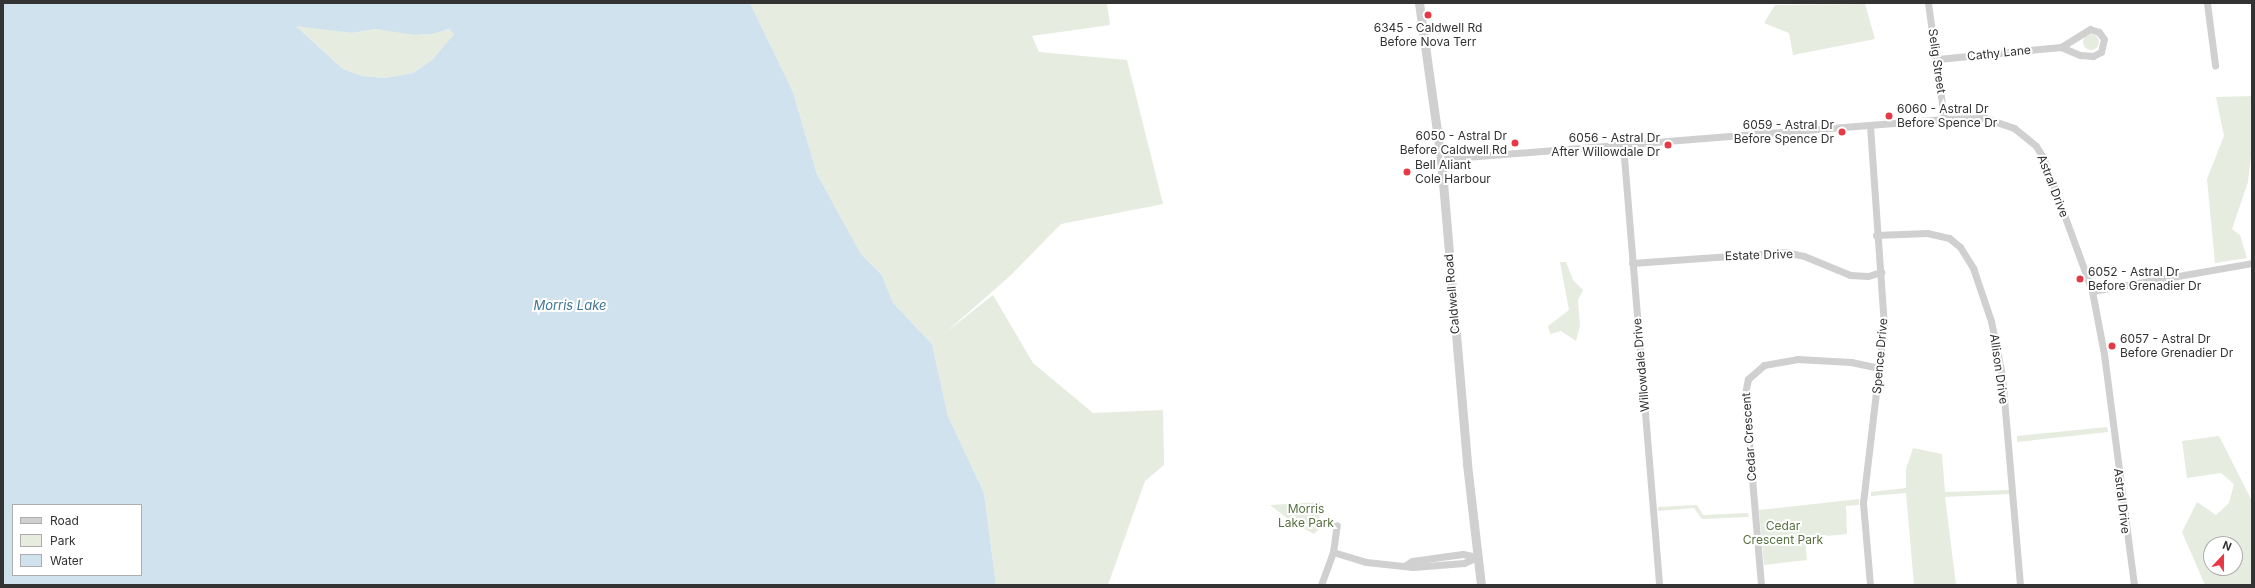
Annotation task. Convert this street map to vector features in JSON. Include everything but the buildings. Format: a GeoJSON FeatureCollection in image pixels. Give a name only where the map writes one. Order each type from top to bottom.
{"type":"FeatureCollection","features":[{"type":"Feature","properties":{"kind":"street","name":"Caldwell Road"},"geometry":{"type":"LineString","coordinates":[[1419,3],[1441,159],[1477,558],[1481,585]]}},
{"type":"Feature","properties":{"kind":"street","name":"Selig Street"},"geometry":{"type":"LineString","coordinates":[[1928,3],[1938,59],[1944,119]]}},
{"type":"Feature","properties":{"kind":"street"},"geometry":{"type":"LineString","coordinates":[[2207,3],[2215,65]]}},
{"type":"Feature","properties":{"kind":"street","name":"Cathy Lane"},"geometry":{"type":"LineString","coordinates":[[1938,59],[2061,47],[2090,29],[2099,32],[2104,39],[2101,52],[2093,56],[2080,55],[2061,47]]}},
{"type":"Feature","properties":{"kind":"street","name":"Astral Drive"},"geometry":{"type":"LineString","coordinates":[[1441,159],[1944,119],[1985,118],[2014,128],[2036,146],[2043,156],[2092,291],[2104,354],[2134,585]]}},
{"type":"Feature","properties":{"kind":"street","name":"Spence Drive"},"geometry":{"type":"LineString","coordinates":[[1870,126],[1876,235],[1881,272],[1884,324],[1864,503],[1870,585]]}},
{"type":"Feature","properties":{"kind":"street","name":"Willowdale Drive"},"geometry":{"type":"LineString","coordinates":[[1622,145],[1659,585]]}},
{"type":"Feature","properties":{"kind":"street","name":"Allison Drive"},"geometry":{"type":"LineString","coordinates":[[1876,235],[1927,233],[1949,238],[1960,247],[1973,268],[1991,321],[2002,375],[2020,585]]}},
{"type":"Feature","properties":{"kind":"street","name":"Estate Drive"},"geometry":{"type":"LineString","coordinates":[[1632,263],[1785,252],[1804,256],[1850,275],[1868,276],[1881,272]]}},
{"type":"Feature","properties":{"kind":"street"},"geometry":{"type":"LineString","coordinates":[[2092,291],[2252,263]]}},
{"type":"Feature","properties":{"kind":"street","name":"Cedar Crescent"},"geometry":{"type":"LineString","coordinates":[[1761,585],[1744,394],[1748,378],[1764,365],[1797,359],[1851,362],[1880,368]]}},
{"type":"Feature","properties":{"kind":"street"},"geometry":{"type":"LineString","coordinates":[[1321,585],[1332,552],[1337,525]]}},
{"type":"Feature","properties":{"kind":"street"},"geometry":{"type":"LineString","coordinates":[[1332,552],[1366,562],[1406,565],[1412,561],[1463,554],[1477,558]]}},
{"type":"Feature","properties":{"kind":"green space"},"geometry":{"type":"Polygon","coordinates":[[[750,3],[1107,3],[1110,25],[1032,36],[1039,52],[1127,60],[1163,204],[1061,224],[1010,276],[945,333],[993,295],[1033,363],[1093,413],[1163,410],[1164,465],[1145,481],[1108,585],[996,585],[984,493],[948,416],[932,344],[893,303],[882,275],[861,254],[817,174],[793,92],[750,3]]]}},
{"type":"Feature","properties":{"kind":"green space"},"geometry":{"type":"Polygon","coordinates":[[[1865,4],[1875,39],[1793,55],[1789,33],[1764,23],[1775,5],[1865,4]]]}},
{"type":"Feature","properties":{"kind":"green space"},"geometry":{"type":"Polygon","coordinates":[[[295,25],[352,33],[376,29],[397,31],[415,35],[433,34],[449,29],[454,34],[432,60],[413,73],[385,78],[362,76],[343,69],[295,25]]]}},
{"type":"Feature","properties":{"kind":"green space"},"geometry":{"type":"Polygon","coordinates":[[[2091,34],[2098,39],[2099,42],[2094,49],[2091,50],[2084,45],[2083,42],[2088,35],[2091,34]]]}},
{"type":"Feature","properties":{"kind":"green space"},"geometry":{"type":"Polygon","coordinates":[[[2252,96],[2252,147],[2248,182],[2232,229],[2240,235],[2247,258],[2215,263],[2207,179],[2224,136],[2216,97],[2252,96]]]}},
{"type":"Feature","properties":{"kind":"green space"},"geometry":{"type":"Polygon","coordinates":[[[1560,262],[1566,262],[1573,280],[1583,290],[1578,300],[1580,326],[1576,341],[1561,331],[1550,334],[1548,326],[1569,310],[1560,262]]]}},
{"type":"Feature","properties":{"kind":"green space"},"geometry":{"type":"Polygon","coordinates":[[[2107,427],[2108,432],[2017,442],[2017,436],[2107,427]]]}},
{"type":"Feature","properties":{"kind":"green space"},"geometry":{"type":"Polygon","coordinates":[[[2219,436],[2252,501],[2252,585],[2205,585],[2182,532],[2197,502],[2216,515],[2229,503],[2234,484],[2221,473],[2187,478],[2182,441],[2219,436]]]}},
{"type":"Feature","properties":{"kind":"green space"},"geometry":{"type":"Polygon","coordinates":[[[1913,448],[1942,454],[1945,492],[2009,490],[2009,494],[1945,497],[1956,585],[1914,585],[1906,493],[1871,496],[1871,492],[1906,488],[1906,469],[1913,448]]]}},
{"type":"Feature","properties":{"kind":"green space","name":"Cedar Crescent Park"},"geometry":{"type":"Polygon","coordinates":[[[1859,499],[1859,505],[1846,506],[1847,534],[1805,538],[1807,560],[1764,565],[1759,510],[1859,499]]]}},
{"type":"Feature","properties":{"kind":"green space","name":"Morris Lake Park"},"geometry":{"type":"Polygon","coordinates":[[[1320,502],[1319,529],[1314,534],[1292,522],[1270,505],[1320,502]]]}},
{"type":"Feature","properties":{"kind":"green space"},"geometry":{"type":"Polygon","coordinates":[[[1697,505],[1703,515],[1748,513],[1749,517],[1702,519],[1694,508],[1658,511],[1658,507],[1697,505]]]}},
{"type":"Feature","properties":{"kind":"water","name":"Morris Lake"},"geometry":{"type":"Polygon","coordinates":[[[3,3],[750,3],[793,92],[817,174],[861,254],[882,275],[893,303],[932,344],[948,416],[984,493],[996,585],[3,585],[3,3]],[[296,26],[343,69],[362,76],[385,78],[413,73],[432,60],[454,34],[449,29],[433,34],[415,35],[376,29],[352,33],[296,26]]]}},
{"type":"Feature","properties":{"kind":"place","name":"6345 - Caldwell Rd Before Nova Terr"},"geometry":{"type":"Point","coordinates":[1428,15]}},
{"type":"Feature","properties":{"kind":"place","name":"6060 - Astral Dr Before Spence Dr"},"geometry":{"type":"Point","coordinates":[1889,116]}},
{"type":"Feature","properties":{"kind":"place","name":"6059 - Astral Dr Before Spence Dr"},"geometry":{"type":"Point","coordinates":[1842,132]}},
{"type":"Feature","properties":{"kind":"place","name":"6050 - Astral Dr Before Caldwell Rd"},"geometry":{"type":"Point","coordinates":[1515,143]}},
{"type":"Feature","properties":{"kind":"place","name":"6056 - Astral Dr After Willowdale Dr"},"geometry":{"type":"Point","coordinates":[1668,145]}},
{"type":"Feature","properties":{"kind":"place","name":"Bell Aliant Cole Harbour"},"geometry":{"type":"Point","coordinates":[1407,172]}},
{"type":"Feature","properties":{"kind":"place","name":"6052 - Astral Dr Before Grenadier Dr"},"geometry":{"type":"Point","coordinates":[2080,279]}},
{"type":"Feature","properties":{"kind":"place","name":"6057 - Astral Dr Before Grenadier Dr"},"geometry":{"type":"Point","coordinates":[2112,346]}}]}
